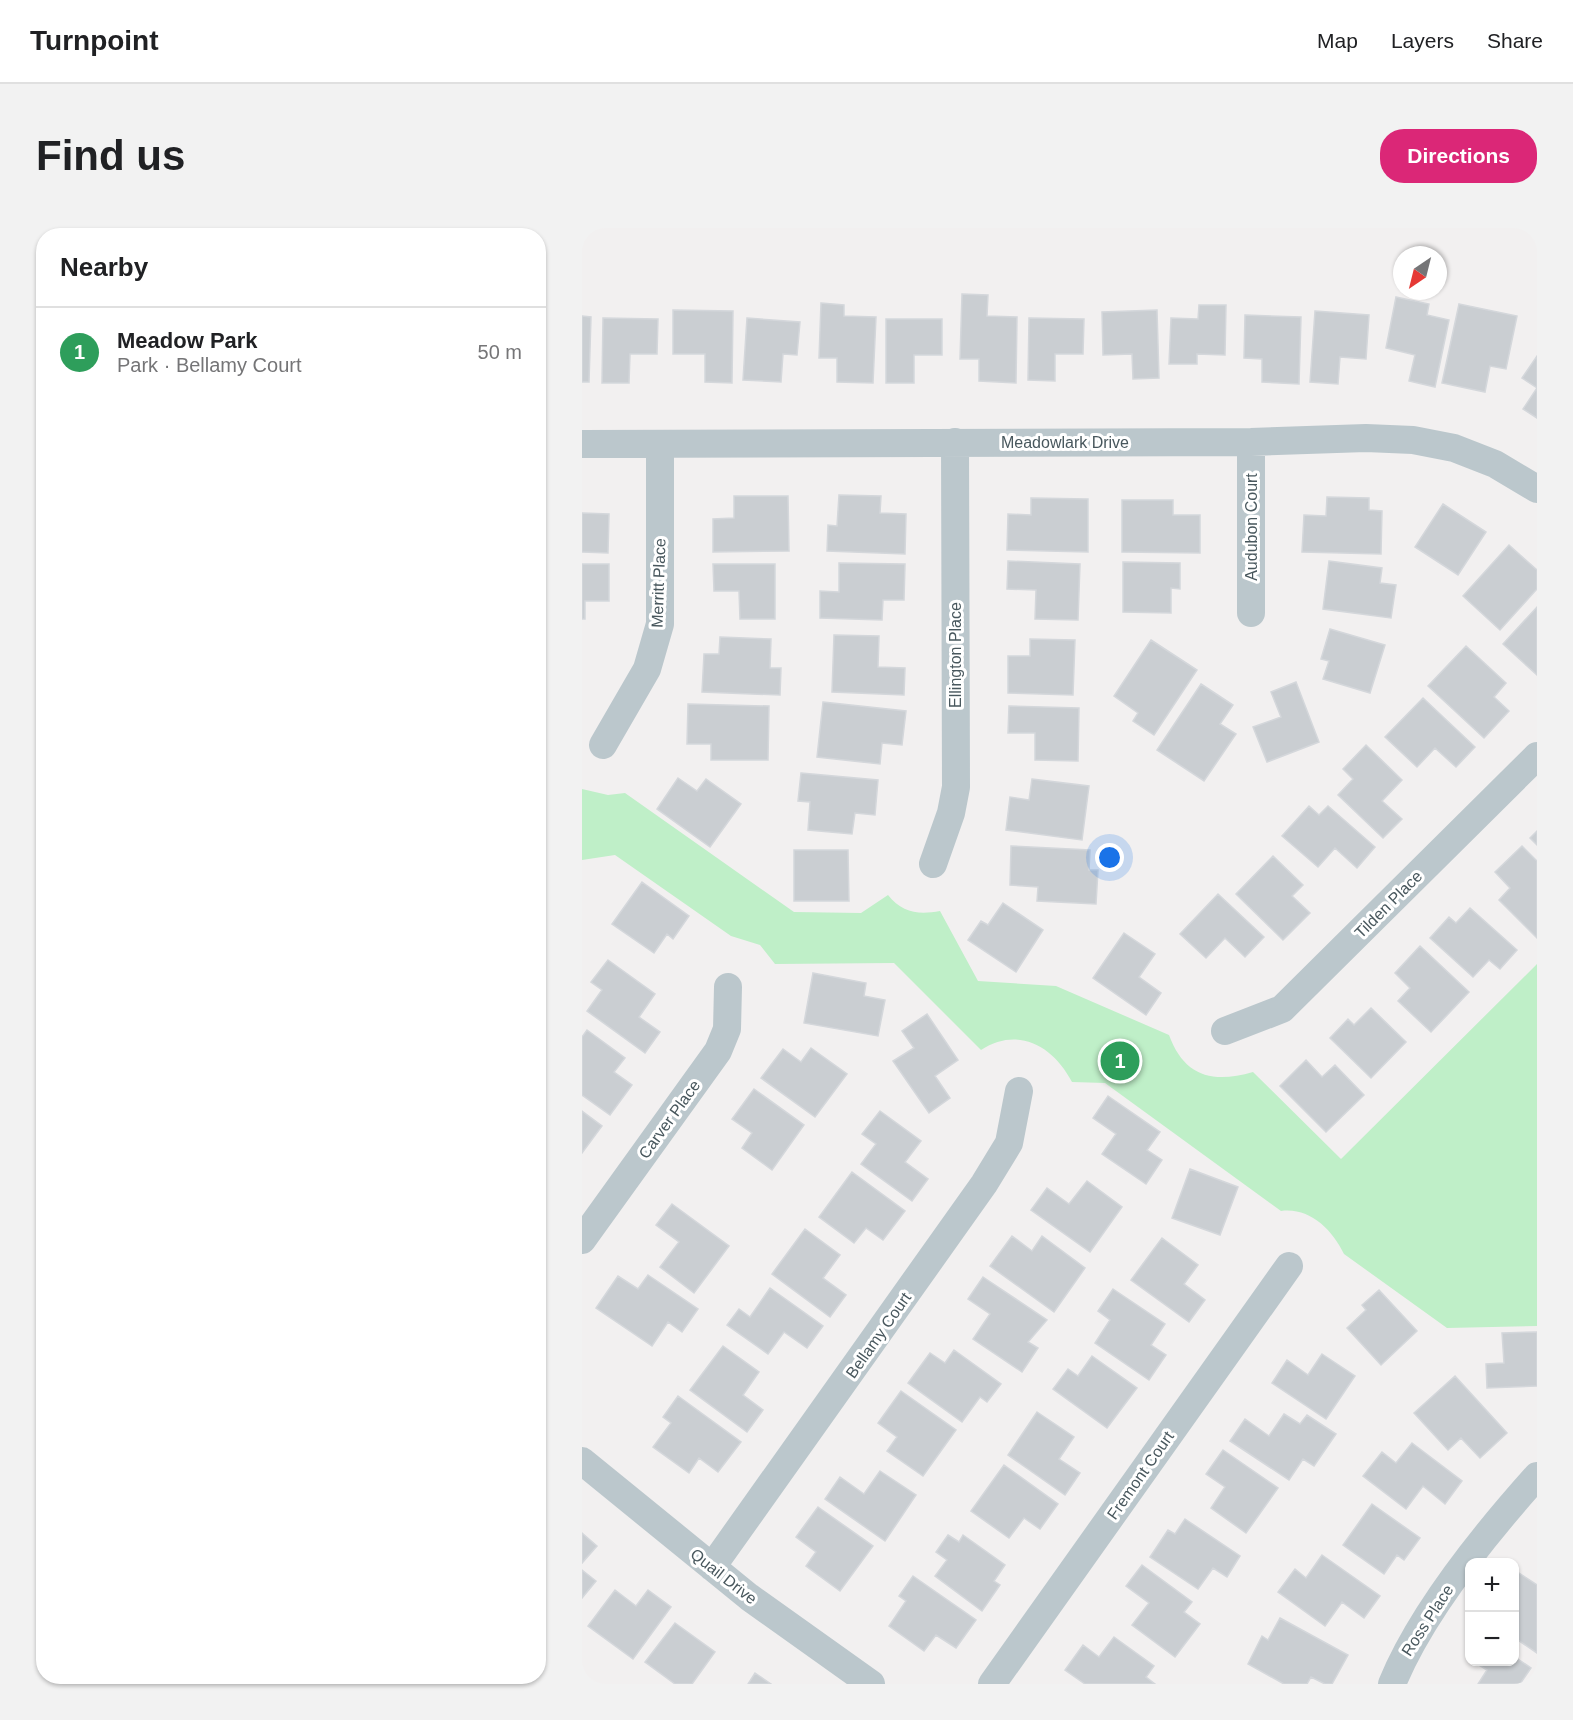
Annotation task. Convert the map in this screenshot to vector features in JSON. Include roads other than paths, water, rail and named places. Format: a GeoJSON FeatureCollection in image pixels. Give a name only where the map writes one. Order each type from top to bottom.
{"type":"FeatureCollection","features":[{"type":"Feature","properties":{"kind":"street","name":"Meadowlark Drive"},"geometry":{"type":"LineString","coordinates":[[582,444],[1251,442],[1366,438],[1413,440],[1454,448],[1496,464],[1537,489]]}},
{"type":"Feature","properties":{"kind":"street","name":"Ellington Place"},"geometry":{"type":"LineString","coordinates":[[933,864],[951,813],[956,787],[954,442]]}},
{"type":"Feature","properties":{"kind":"street","name":"Audubon Court"},"geometry":{"type":"LineString","coordinates":[[1251,442],[1251,613]]}},
{"type":"Feature","properties":{"kind":"street","name":"Merritt Place"},"geometry":{"type":"LineString","coordinates":[[603,745],[647,669],[660,624],[660,445]]}},
{"type":"Feature","properties":{"kind":"street","name":"Tilden Place"},"geometry":{"type":"LineString","coordinates":[[1225,1031],[1282,1009],[1537,756]]}},
{"type":"Feature","properties":{"kind":"street","name":"Carver Place"},"geometry":{"type":"LineString","coordinates":[[582,1240],[718,1051],[727,1029],[728,987]]}},
{"type":"Feature","properties":{"kind":"street","name":"Bellamy Court"},"geometry":{"type":"LineString","coordinates":[[712,1567],[984,1184],[1009,1143],[1019,1091]]}},
{"type":"Feature","properties":{"kind":"street","name":"Fremont Court"},"geometry":{"type":"LineString","coordinates":[[992,1684],[1288,1266]]}},
{"type":"Feature","properties":{"kind":"street","name":"Quail Drive"},"geometry":{"type":"LineString","coordinates":[[582,1461],[712,1567],[871,1684]]}},
{"type":"Feature","properties":{"kind":"street","name":"Ross Place"},"geometry":{"type":"LineString","coordinates":[[1392,1684],[1402,1659],[1452,1582],[1496,1522],[1537,1476]]}},
{"type":"Feature","properties":{"kind":"place","name":"Meadow Park"},"geometry":{"type":"Point","coordinates":[1120,1061]}}]}
